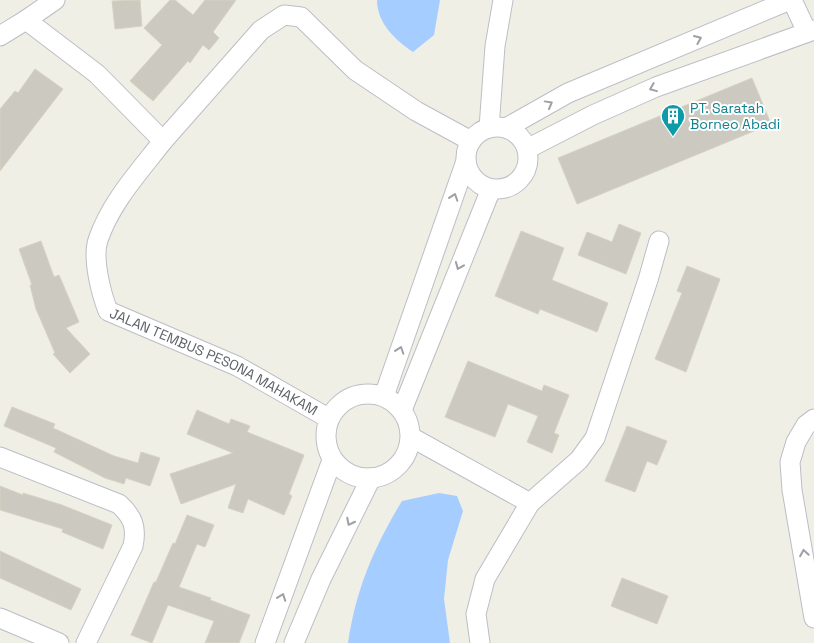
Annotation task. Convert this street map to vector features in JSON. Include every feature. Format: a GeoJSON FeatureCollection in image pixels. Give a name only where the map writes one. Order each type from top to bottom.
{"type":"FeatureCollection","features":[{"type":"Feature","properties":{"kind":"street"},"geometry":{"type":"LineString","coordinates":[[0,36],[55,0]]}},
{"type":"Feature","properties":{"kind":"street"},"geometry":{"type":"LineString","coordinates":[[498,128],[495,46],[504,0]]}},
{"type":"Feature","properties":{"kind":"street"},"geometry":{"type":"LineString","coordinates":[[384,396],[466,161],[471,141],[481,131],[498,128],[568,94],[791,0],[811,31],[656,87],[593,115],[528,148]]}},
{"type":"Feature","properties":{"kind":"street"},"geometry":{"type":"LineString","coordinates":[[26,20],[97,74],[163,141],[261,30],[284,15],[301,17],[356,70],[416,111],[471,141]]}},
{"type":"Feature","properties":{"kind":"street"},"geometry":{"type":"LineString","coordinates":[[466,161],[475,180],[490,189],[504,188],[522,178],[529,159],[528,148],[519,136],[498,128]]}},
{"type":"Feature","properties":{"kind":"street","name":"JALAN TEMBUS PESONA MAHAKAM"},"geometry":{"type":"LineString","coordinates":[[163,141],[118,200],[98,241],[98,277],[101,293],[108,311],[237,366],[328,418]]}},
{"type":"Feature","properties":{"kind":"street"},"geometry":{"type":"LineString","coordinates":[[402,410],[490,189]]}},
{"type":"Feature","properties":{"kind":"street"},"geometry":{"type":"LineString","coordinates":[[480,643],[476,614],[485,579],[530,503],[579,460],[595,438],[648,280],[659,241]]}},
{"type":"Feature","properties":{"kind":"street"},"geometry":{"type":"LineString","coordinates":[[363,393],[384,396],[402,410],[408,421],[411,437],[409,449],[401,464],[387,474],[372,478],[350,474],[332,460],[325,440],[328,418],[342,401],[363,393]]}},
{"type":"Feature","properties":{"kind":"street"},"geometry":{"type":"LineString","coordinates":[[814,419],[806,425],[796,442],[790,462],[792,490],[806,516],[814,618]]}},
{"type":"Feature","properties":{"kind":"street"},"geometry":{"type":"LineString","coordinates":[[411,437],[530,503]]}},
{"type":"Feature","properties":{"kind":"street"},"geometry":{"type":"LineString","coordinates":[[0,457],[119,504],[131,515],[136,531],[133,546],[86,643]]}},
{"type":"Feature","properties":{"kind":"street"},"geometry":{"type":"LineString","coordinates":[[265,643],[332,460]]}},
{"type":"Feature","properties":{"kind":"street"},"geometry":{"type":"LineString","coordinates":[[294,643],[321,579],[372,478]]}},
{"type":"Feature","properties":{"kind":"street"},"geometry":{"type":"LineString","coordinates":[[0,618],[59,643]]}},
{"type":"Feature","properties":{"kind":"water"},"geometry":{"type":"Polygon","coordinates":[[[377,0],[440,0],[434,35],[413,52],[388,30],[380,16],[377,0]]]}},
{"type":"Feature","properties":{"kind":"water"},"geometry":{"type":"Polygon","coordinates":[[[439,493],[457,496],[463,511],[448,560],[444,599],[450,643],[348,643],[351,623],[361,586],[383,535],[402,501],[439,493]]]}},
{"type":"Feature","properties":{"kind":"building"},"geometry":{"type":"Polygon","coordinates":[[[140,0],[142,26],[115,29],[112,1],[140,0]]]}},
{"type":"Feature","properties":{"kind":"building"},"geometry":{"type":"Polygon","coordinates":[[[170,0],[175,0],[193,15],[205,0],[236,0],[213,32],[219,38],[209,50],[203,45],[190,63],[188,61],[153,101],[130,81],[162,45],[144,28],[170,0]]]}},
{"type":"Feature","properties":{"kind":"building"},"geometry":{"type":"Polygon","coordinates":[[[35,69],[63,89],[0,171],[0,109],[15,91],[18,93],[35,69]]]}},
{"type":"Feature","properties":{"kind":"building"},"geometry":{"type":"Polygon","coordinates":[[[752,78],[771,124],[577,204],[558,158],[752,78]]]}},
{"type":"Feature","properties":{"kind":"building"},"geometry":{"type":"Polygon","coordinates":[[[619,224],[641,233],[626,274],[578,255],[587,232],[612,242],[619,224]]]}},
{"type":"Feature","properties":{"kind":"building"},"geometry":{"type":"Polygon","coordinates":[[[521,231],[564,248],[552,280],[608,303],[597,332],[540,309],[538,314],[495,296],[521,231]]]}},
{"type":"Feature","properties":{"kind":"building"},"geometry":{"type":"Polygon","coordinates":[[[41,241],[54,277],[59,275],[79,322],[66,328],[90,354],[70,373],[53,354],[55,353],[36,309],[30,285],[32,285],[19,249],[41,241]]]}},
{"type":"Feature","properties":{"kind":"building"},"geometry":{"type":"Polygon","coordinates":[[[687,266],[720,279],[686,372],[655,359],[682,293],[677,291],[687,266]]]}},
{"type":"Feature","properties":{"kind":"building"},"geometry":{"type":"Polygon","coordinates":[[[468,361],[542,391],[544,385],[569,395],[554,433],[559,435],[552,453],[527,442],[538,416],[508,404],[495,437],[445,417],[468,361]]]}},
{"type":"Feature","properties":{"kind":"building"},"geometry":{"type":"Polygon","coordinates":[[[12,407],[55,424],[53,428],[114,456],[138,463],[141,452],[160,458],[150,486],[126,478],[124,484],[105,478],[54,452],[56,448],[4,426],[12,407]]]}},
{"type":"Feature","properties":{"kind":"building"},"geometry":{"type":"Polygon","coordinates":[[[197,410],[229,424],[231,419],[250,426],[247,432],[304,455],[289,494],[292,496],[284,515],[248,499],[243,513],[228,508],[236,484],[181,504],[170,474],[233,453],[187,434],[197,410]]]}},
{"type":"Feature","properties":{"kind":"building"},"geometry":{"type":"Polygon","coordinates":[[[627,426],[667,441],[657,465],[647,461],[635,492],[605,481],[627,426]]]}},
{"type":"Feature","properties":{"kind":"building"},"geometry":{"type":"Polygon","coordinates":[[[0,486],[23,495],[23,493],[62,505],[112,525],[103,549],[62,532],[63,529],[0,510],[0,486]]]}},
{"type":"Feature","properties":{"kind":"building"},"geometry":{"type":"Polygon","coordinates":[[[187,515],[214,525],[205,547],[197,544],[179,587],[211,598],[210,600],[250,615],[239,643],[205,643],[214,621],[168,605],[152,643],[131,635],[154,582],[156,582],[173,543],[175,544],[187,515]]]}},
{"type":"Feature","properties":{"kind":"building"},"geometry":{"type":"Polygon","coordinates":[[[0,551],[81,589],[71,610],[0,578],[0,551]]]}},
{"type":"Feature","properties":{"kind":"building"},"geometry":{"type":"Polygon","coordinates":[[[622,578],[668,596],[657,624],[611,606],[622,578]]]}},
{"type":"Feature","properties":{"kind":"place","name":"PT. Saratah Borneo Abadi"},"geometry":{"type":"Point","coordinates":[673,137]}}]}
